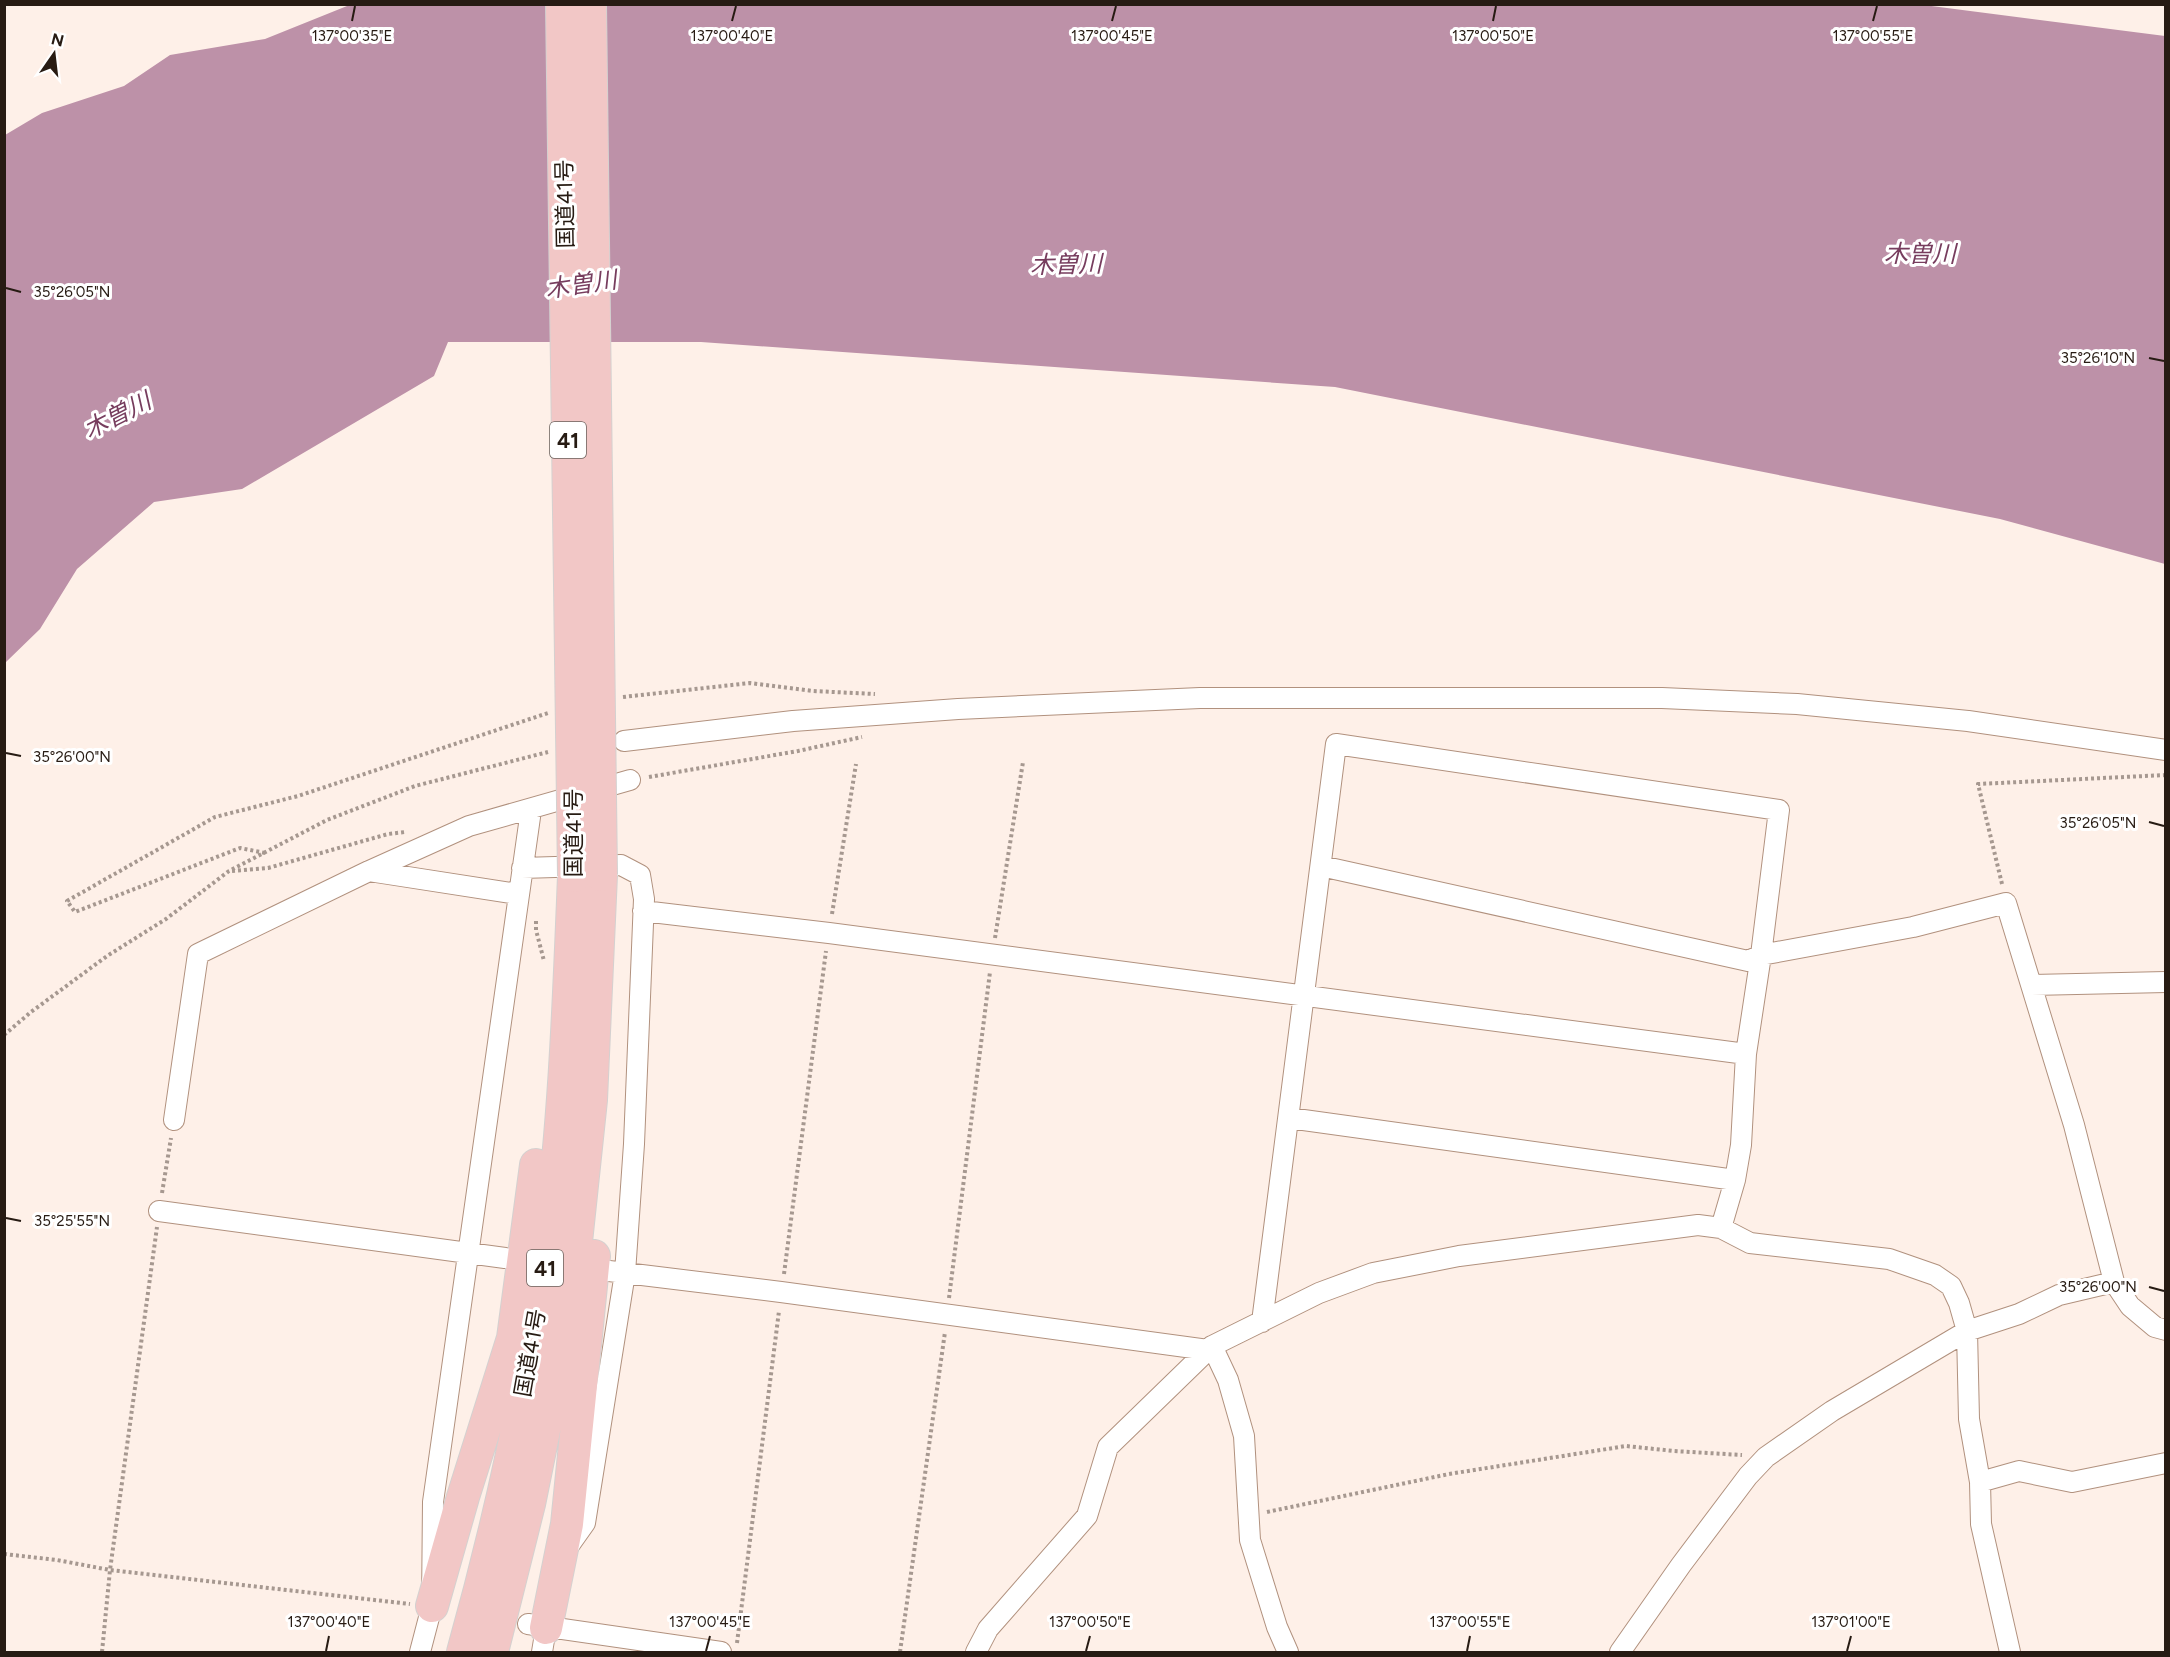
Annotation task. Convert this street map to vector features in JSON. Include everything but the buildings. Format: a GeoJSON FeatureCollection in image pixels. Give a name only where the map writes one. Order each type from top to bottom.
{"type":"FeatureCollection","features":[{"type":"Feature","properties":{"kind":"highway","name":"国道41号"},"geometry":{"type":"LineString","coordinates":[[492,1653],[529,1504],[558,1360],[576,1242],[591,1100],[587,876],[562,4]]}},
{"type":"Feature","properties":{"kind":"highway","name":"国道41号"},"geometry":{"type":"LineString","coordinates":[[464,1653],[502,1498],[536,1325],[549,1237],[563,1097],[571,951],[587,876],[590,4]]}},
{"type":"Feature","properties":{"kind":"highway"},"geometry":{"type":"LineString","coordinates":[[432,1606],[463,1497],[513,1338],[559,979],[571,951]]}},
{"type":"Feature","properties":{"kind":"highway"},"geometry":{"type":"LineString","coordinates":[[539,1635],[567,1524],[595,1253],[600,1158],[591,1100]]}},
{"type":"Feature","properties":{"kind":"street"},"geometry":{"type":"LineString","coordinates":[[624,741],[828,718],[958,709],[1200,698],[1662,698],[1797,704],[1968,721],[2166,750]]}},
{"type":"Feature","properties":{"kind":"street"},"geometry":{"type":"LineString","coordinates":[[1262,1322],[1336,744],[1779,810],[1746,1054],[1741,1145],[1735,1180],[1721,1228]]}},
{"type":"Feature","properties":{"kind":"street"},"geometry":{"type":"LineString","coordinates":[[174,1120],[198,954],[369,871],[469,826],[630,780]]}},
{"type":"Feature","properties":{"kind":"street"},"geometry":{"type":"LineString","coordinates":[[420,1653],[432,1606],[433,1502],[531,810]]}},
{"type":"Feature","properties":{"kind":"street"},"geometry":{"type":"LineString","coordinates":[[522,868],[621,865],[640,875],[644,899],[634,1144],[585,1523],[560,1559]]}},
{"type":"Feature","properties":{"kind":"street"},"geometry":{"type":"LineString","coordinates":[[1321,866],[1748,961],[1761,955],[1913,927],[2006,903],[2074,1125],[2114,1282],[2130,1306],[2155,1327],[2166,1330]]}},
{"type":"Feature","properties":{"kind":"street"},"geometry":{"type":"LineString","coordinates":[[369,871],[518,894]]}},
{"type":"Feature","properties":{"kind":"street"},"geometry":{"type":"LineString","coordinates":[[643,911],[829,933],[1746,1054]]}},
{"type":"Feature","properties":{"kind":"street"},"geometry":{"type":"LineString","coordinates":[[2031,985],[2166,982]]}},
{"type":"Feature","properties":{"kind":"street"},"geometry":{"type":"LineString","coordinates":[[1289,1118],[1735,1180]]}},
{"type":"Feature","properties":{"kind":"street"},"geometry":{"type":"LineString","coordinates":[[159,1211],[504,1258]]}},
{"type":"Feature","properties":{"kind":"street"},"geometry":{"type":"LineString","coordinates":[[976,1653],[988,1629],[1087,1516],[1108,1447],[1210,1348],[1319,1293],[1373,1272],[1459,1256],[1698,1225],[1721,1228],[1750,1243],[1889,1259],[1935,1275],[1951,1286],[1959,1303],[1967,1331],[1969,1419],[1980,1482],[1981,1524],[2010,1653]]}},
{"type":"Feature","properties":{"kind":"street"},"geometry":{"type":"LineString","coordinates":[[617,1272],[1210,1348]]}},
{"type":"Feature","properties":{"kind":"street"},"geometry":{"type":"LineString","coordinates":[[1620,1653],[1681,1565],[1748,1476],[1766,1456],[1832,1411],[1967,1331],[2019,1314],[2059,1295],[2114,1282]]}},
{"type":"Feature","properties":{"kind":"street"},"geometry":{"type":"LineString","coordinates":[[1210,1348],[1228,1380],[1244,1436],[1250,1540],[1277,1627],[1288,1653]]}},
{"type":"Feature","properties":{"kind":"street"},"geometry":{"type":"LineString","coordinates":[[1980,1482],[2019,1471],[2072,1482],[2166,1463]]}},
{"type":"Feature","properties":{"kind":"street"},"geometry":{"type":"LineString","coordinates":[[539,1635],[721,1653]]}},
{"type":"Feature","properties":{"kind":"path"},"geometry":{"type":"LineString","coordinates":[[612,699],[750,683],[813,691],[879,694]]}},
{"type":"Feature","properties":{"kind":"path"},"geometry":{"type":"LineString","coordinates":[[265,853],[240,848],[75,912],[67,901],[215,817],[298,796],[550,712]]}},
{"type":"Feature","properties":{"kind":"path"},"geometry":{"type":"LineString","coordinates":[[630,780],[798,751],[873,734]]}},
{"type":"Feature","properties":{"kind":"path"},"geometry":{"type":"LineString","coordinates":[[4,1035],[31,1012],[108,956],[166,919],[229,871],[327,820],[415,786],[550,752]]}},
{"type":"Feature","properties":{"kind":"path"},"geometry":{"type":"LineString","coordinates":[[900,1653],[947,1315],[992,955],[1023,762]]}},
{"type":"Feature","properties":{"kind":"path"},"geometry":{"type":"LineString","coordinates":[[735,1653],[829,933],[856,764]]}},
{"type":"Feature","properties":{"kind":"path"},"geometry":{"type":"LineString","coordinates":[[2006,903],[1978,784],[2166,774]]}},
{"type":"Feature","properties":{"kind":"path"},"geometry":{"type":"LineString","coordinates":[[229,871],[268,868],[388,834],[411,832]]}},
{"type":"Feature","properties":{"kind":"path"},"geometry":{"type":"LineString","coordinates":[[102,1653],[110,1570],[159,1211],[174,1120]]}},
{"type":"Feature","properties":{"kind":"path"},"geometry":{"type":"LineString","coordinates":[[1249,1516],[1449,1474],[1626,1446],[1766,1456]]}},
{"type":"Feature","properties":{"kind":"path"},"geometry":{"type":"LineString","coordinates":[[4,1554],[57,1560],[110,1570],[432,1606]]}},
{"type":"Feature","properties":{"kind":"water","name":"木曽川"},"geometry":{"type":"Polygon","coordinates":[[[352,4],[1916,4],[2165,36],[2165,564],[2000,519],[1335,387],[701,342],[448,342],[434,376],[242,489],[154,502],[77,569],[40,629],[5,663],[5,135],[42,113],[124,86],[170,55],[265,39],[352,4]]]}}]}
